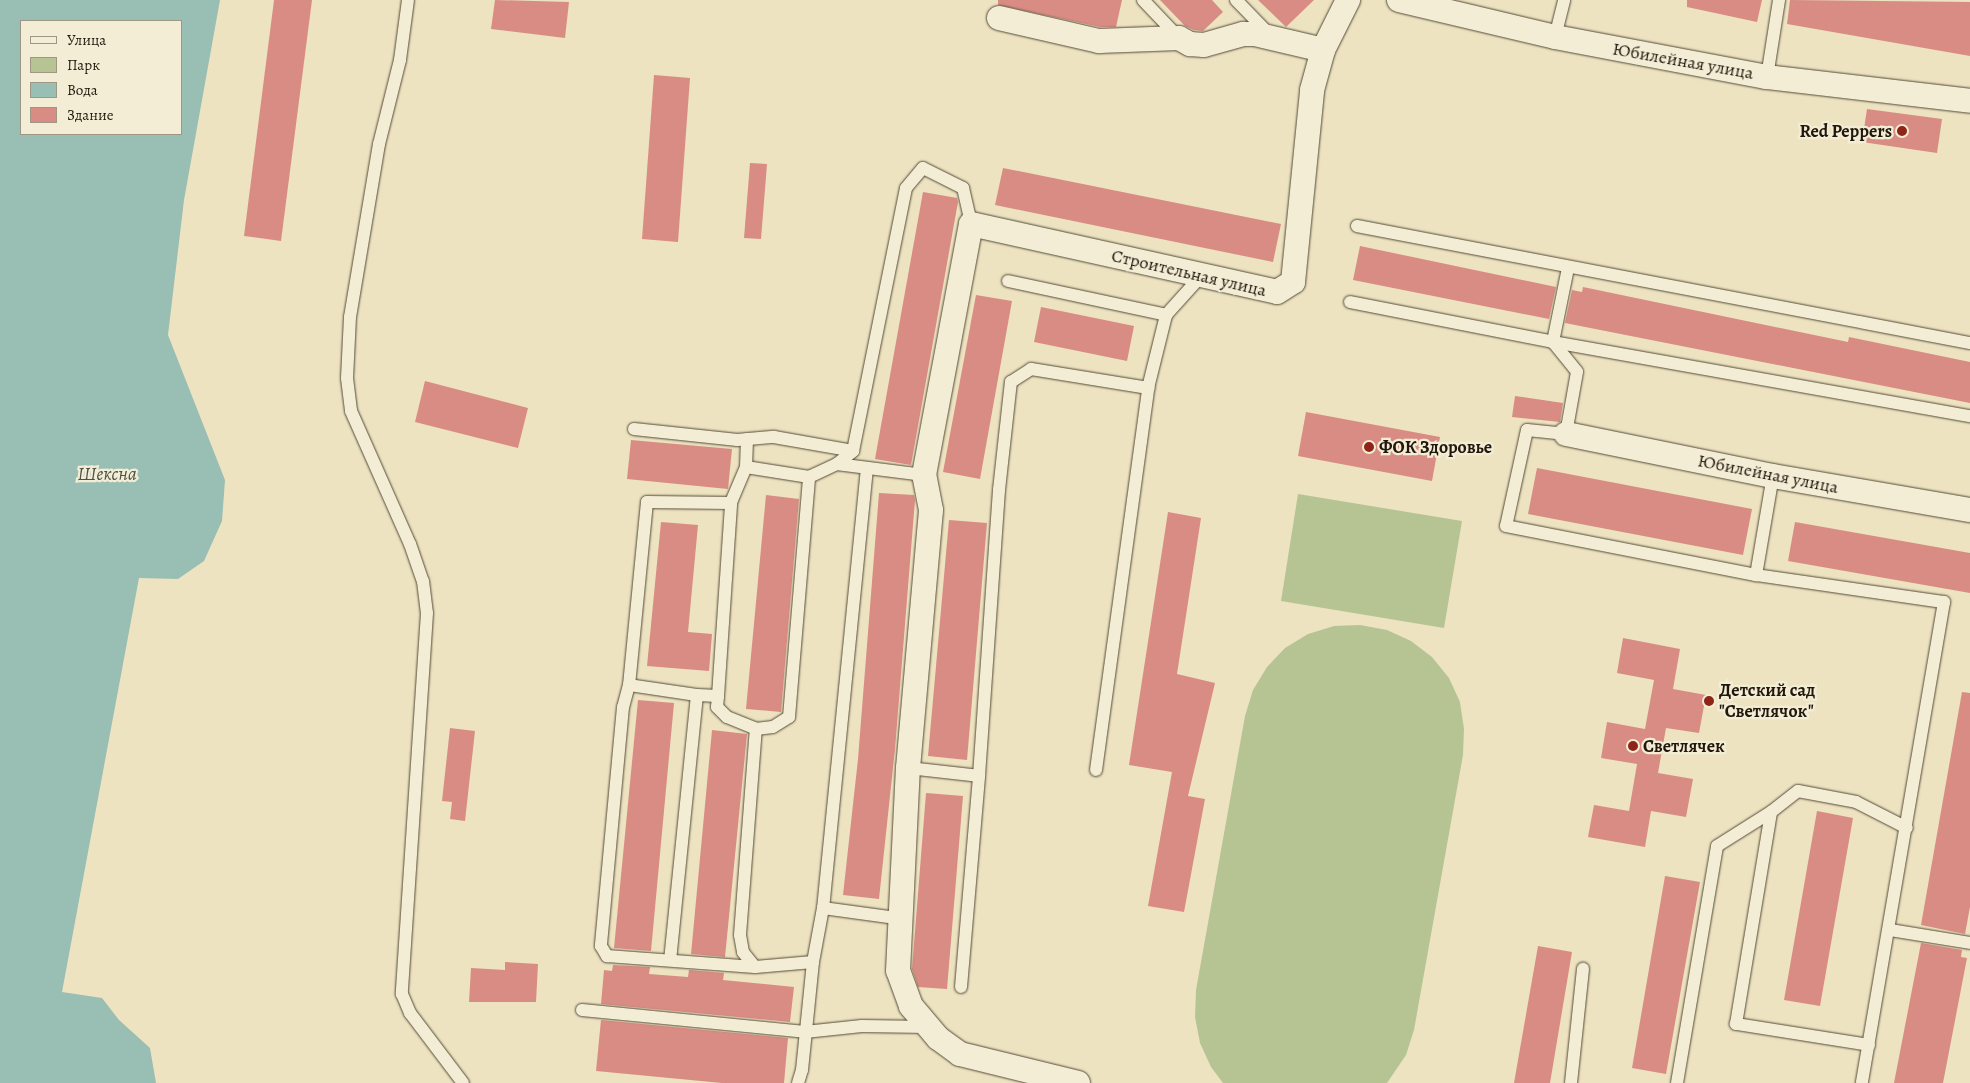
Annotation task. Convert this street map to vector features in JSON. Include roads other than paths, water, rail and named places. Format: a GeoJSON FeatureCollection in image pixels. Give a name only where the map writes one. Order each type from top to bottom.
{"type":"FeatureCollection","features":[{"type":"Feature","properties":{"kind":"street"},"geometry":{"type":"LineString","coordinates":[[1000,18],[1099,41],[1179,38],[1190,44],[1204,45],[1243,34],[1274,38],[1323,50],[1348,0]]}},
{"type":"Feature","properties":{"kind":"street","name":"Юбилейная улица"},"geometry":{"type":"LineString","coordinates":[[1399,0],[1555,38],[1767,77],[1970,100]]}},
{"type":"Feature","properties":{"kind":"street","name":"Строительная улица"},"geometry":{"type":"LineString","coordinates":[[971,224],[1276,292],[1293,282],[1312,90],[1323,50]]}},
{"type":"Feature","properties":{"kind":"street"},"geometry":{"type":"LineString","coordinates":[[971,224],[924,475],[931,510],[908,768],[903,919],[898,971],[911,1006],[928,1027],[960,1054],[1078,1083]]}},
{"type":"Feature","properties":{"kind":"street","name":"Юбилейная улица"},"geometry":{"type":"LineString","coordinates":[[1566,434],[1773,476],[1970,510]]}},
{"type":"Feature","properties":{"kind":"lane"},"geometry":{"type":"LineString","coordinates":[[408,0],[400,60],[378,144],[352,307],[347,378],[351,411],[410,544],[423,580],[428,613],[402,994],[410,1013],[463,1083]]}},
{"type":"Feature","properties":{"kind":"lane"},"geometry":{"type":"LineString","coordinates":[[1143,0],[1179,38]]}},
{"type":"Feature","properties":{"kind":"lane"},"geometry":{"type":"LineString","coordinates":[[1236,0],[1274,38]]}},
{"type":"Feature","properties":{"kind":"lane"},"geometry":{"type":"LineString","coordinates":[[1555,38],[1564,0]]}},
{"type":"Feature","properties":{"kind":"lane"},"geometry":{"type":"LineString","coordinates":[[1767,77],[1779,0]]}},
{"type":"Feature","properties":{"kind":"lane"},"geometry":{"type":"LineString","coordinates":[[746,467],[810,477],[837,464],[853,451],[906,188],[923,168],[963,188],[971,224]]}},
{"type":"Feature","properties":{"kind":"lane"},"geometry":{"type":"LineString","coordinates":[[1357,226],[1568,268],[1970,343]]}},
{"type":"Feature","properties":{"kind":"lane"},"geometry":{"type":"LineString","coordinates":[[1553,342],[1568,268]]}},
{"type":"Feature","properties":{"kind":"lane"},"geometry":{"type":"LineString","coordinates":[[1096,770],[1148,388],[1166,315],[1202,276]]}},
{"type":"Feature","properties":{"kind":"lane"},"geometry":{"type":"LineString","coordinates":[[1008,281],[1166,315]]}},
{"type":"Feature","properties":{"kind":"lane"},"geometry":{"type":"LineString","coordinates":[[1350,302],[1553,342],[1970,416]]}},
{"type":"Feature","properties":{"kind":"lane"},"geometry":{"type":"LineString","coordinates":[[1553,342],[1577,372],[1566,434],[1527,430],[1506,526],[1756,575],[1944,602],[1890,930],[1862,1083]]}},
{"type":"Feature","properties":{"kind":"lane"},"geometry":{"type":"LineString","coordinates":[[961,987],[1000,490],[1011,382],[1031,368],[1148,388]]}},
{"type":"Feature","properties":{"kind":"lane"},"geometry":{"type":"LineString","coordinates":[[634,429],[747,439],[774,437],[853,451]]}},
{"type":"Feature","properties":{"kind":"lane"},"geometry":{"type":"LineString","coordinates":[[747,439],[746,467],[730,503],[717,708],[727,717],[756,729],[773,727],[788,717],[810,477]]}},
{"type":"Feature","properties":{"kind":"lane"},"geometry":{"type":"LineString","coordinates":[[837,464],[924,475]]}},
{"type":"Feature","properties":{"kind":"lane"},"geometry":{"type":"LineString","coordinates":[[798,1083],[802,1070],[813,962],[822,908],[867,468]]}},
{"type":"Feature","properties":{"kind":"lane"},"geometry":{"type":"LineString","coordinates":[[1756,575],[1773,476]]}},
{"type":"Feature","properties":{"kind":"lane"},"geometry":{"type":"LineString","coordinates":[[730,503],[647,502],[628,685],[623,706],[600,946],[607,956],[755,967],[813,962]]}},
{"type":"Feature","properties":{"kind":"lane"},"geometry":{"type":"LineString","coordinates":[[628,685],[697,695],[718,696]]}},
{"type":"Feature","properties":{"kind":"lane"},"geometry":{"type":"LineString","coordinates":[[670,960],[697,695]]}},
{"type":"Feature","properties":{"kind":"lane"},"geometry":{"type":"LineString","coordinates":[[755,967],[743,952],[740,935],[756,729]]}},
{"type":"Feature","properties":{"kind":"lane"},"geometry":{"type":"LineString","coordinates":[[908,768],[979,776]]}},
{"type":"Feature","properties":{"kind":"lane"},"geometry":{"type":"LineString","coordinates":[[1677,1083],[1717,846],[1771,812],[1798,791],[1856,802],[1907,828]]}},
{"type":"Feature","properties":{"kind":"lane"},"geometry":{"type":"LineString","coordinates":[[1771,812],[1736,1024],[1869,1045]]}},
{"type":"Feature","properties":{"kind":"lane"},"geometry":{"type":"LineString","coordinates":[[822,908],[903,919]]}},
{"type":"Feature","properties":{"kind":"lane"},"geometry":{"type":"LineString","coordinates":[[1890,930],[1970,943]]}},
{"type":"Feature","properties":{"kind":"lane"},"geometry":{"type":"LineString","coordinates":[[1571,1083],[1584,969]]}},
{"type":"Feature","properties":{"kind":"lane"},"geometry":{"type":"LineString","coordinates":[[582,1010],[805,1032],[862,1026],[928,1027]]}},
{"type":"Feature","properties":{"kind":"water","name":"Шексна"},"geometry":{"type":"Polygon","coordinates":[[[0,0],[220,0],[184,200],[168,335],[225,480],[222,521],[204,561],[178,579],[139,578],[62,992],[102,998],[119,1020],[150,1048],[156,1083],[0,1083],[0,0]]]}},
{"type":"Feature","properties":{"kind":"place","name":"Red Peppers"},"geometry":{"type":"Point","coordinates":[1902,131]}},
{"type":"Feature","properties":{"kind":"place","name":"ФОК Здоровье"},"geometry":{"type":"Point","coordinates":[1369,447]}},
{"type":"Feature","properties":{"kind":"place","name":"Детский сад \"Светлячок\""},"geometry":{"type":"Point","coordinates":[1709,701]}},
{"type":"Feature","properties":{"kind":"place","name":"Светлячек"},"geometry":{"type":"Point","coordinates":[1633,746]}}]}
